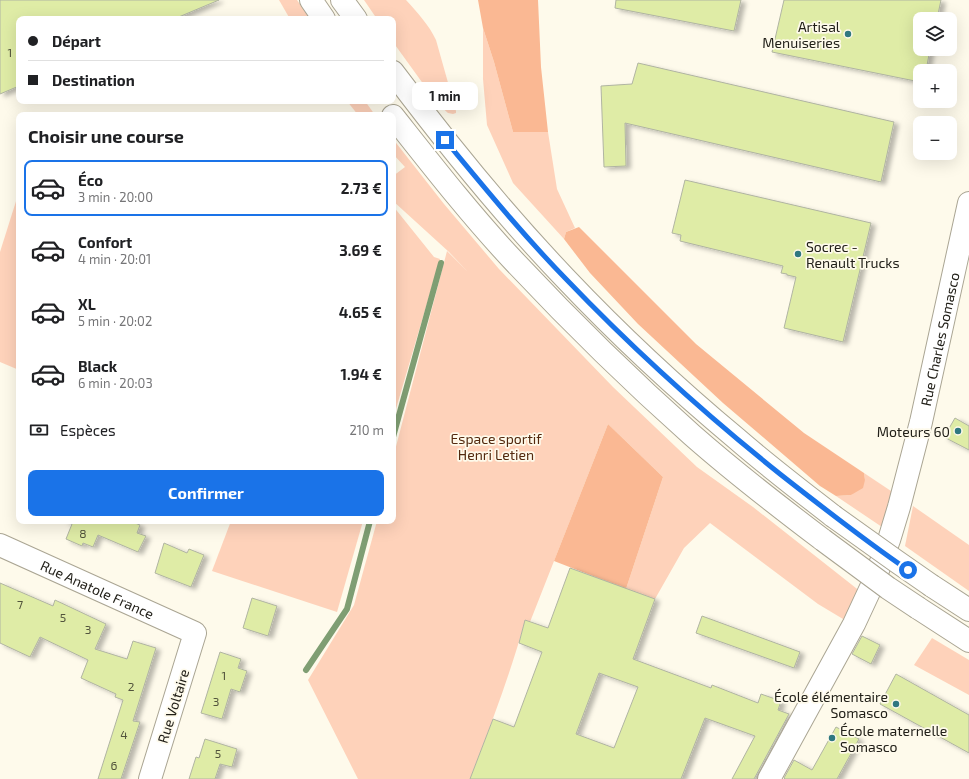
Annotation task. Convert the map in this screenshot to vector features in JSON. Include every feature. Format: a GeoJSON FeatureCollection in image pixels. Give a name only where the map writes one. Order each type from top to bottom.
{"type":"FeatureCollection","features":[{"type":"Feature","properties":{"kind":"main road"},"geometry":{"type":"LineString","coordinates":[[311,0],[322,16]]}},
{"type":"Feature","properties":{"kind":"main road"},"geometry":{"type":"LineString","coordinates":[[342,0],[354,16]]}},
{"type":"Feature","properties":{"kind":"main road"},"geometry":{"type":"LineString","coordinates":[[396,76],[436,129],[499,205],[592,306],[649,360],[707,414],[833,516],[890,557],[969,610]]}},
{"type":"Feature","properties":{"kind":"main road"},"geometry":{"type":"LineString","coordinates":[[384,104],[391,112]]}},
{"type":"Feature","properties":{"kind":"main road"},"geometry":{"type":"LineString","coordinates":[[396,119],[437,171],[510,257],[607,357],[663,409],[748,482],[822,540],[918,608],[969,641]]}},
{"type":"Feature","properties":{"kind":"main road","name":"Rue Charles Somasco"},"geometry":{"type":"LineString","coordinates":[[769,779],[854,624],[868,594],[889,540],[921,422],[969,203]]}},
{"type":"Feature","properties":{"kind":"main road","name":"Rue Anatole France"},"geometry":{"type":"LineString","coordinates":[[0,545],[195,633]]}},
{"type":"Feature","properties":{"kind":"main road","name":"Rue Voltaire"},"geometry":{"type":"LineString","coordinates":[[150,779],[195,633]]}},
{"type":"Feature","properties":{"kind":"green space"},"geometry":{"type":"Polygon","coordinates":[[[279,0],[297,0],[308,16],[288,16],[279,0]]]}},
{"type":"Feature","properties":{"kind":"green space"},"geometry":{"type":"Polygon","coordinates":[[[364,0],[406,0],[422,19],[436,40],[456,113],[448,113],[437,103],[396,46],[396,16],[375,16],[364,0]]]}},
{"type":"Feature","properties":{"kind":"green space"},"geometry":{"type":"Polygon","coordinates":[[[483,28],[513,132],[548,132],[557,189],[575,228],[566,232],[564,239],[513,183],[487,125],[483,79],[483,28]]]}},
{"type":"Feature","properties":{"kind":"green space"},"geometry":{"type":"Polygon","coordinates":[[[349,104],[367,104],[373,112],[356,112],[349,104]]]}},
{"type":"Feature","properties":{"kind":"green space","name":"Espace sportif Henri Letien"},"geometry":{"type":"Polygon","coordinates":[[[396,143],[444,204],[499,269],[613,387],[697,467],[753,507],[861,592],[848,622],[818,604],[710,523],[684,548],[655,599],[626,589],[663,477],[608,424],[530,622],[525,621],[506,681],[470,779],[358,779],[308,680],[354,605],[376,524],[396,524],[396,446],[447,251],[468,272],[449,252],[396,204],[396,174],[405,167],[396,157],[396,143]]]}},
{"type":"Feature","properties":{"kind":"green space"},"geometry":{"type":"Polygon","coordinates":[[[16,201],[16,369],[0,362],[0,252],[16,201]]]}},
{"type":"Feature","properties":{"kind":"green space"},"geometry":{"type":"Polygon","coordinates":[[[396,210],[434,257],[440,259],[396,409],[396,210]]]}},
{"type":"Feature","properties":{"kind":"green space"},"geometry":{"type":"Polygon","coordinates":[[[864,473],[894,493],[882,527],[836,496],[851,495],[865,480],[864,473]]]}},
{"type":"Feature","properties":{"kind":"green space"},"geometry":{"type":"Polygon","coordinates":[[[913,506],[969,545],[969,591],[905,546],[913,506]]]}},
{"type":"Feature","properties":{"kind":"green space"},"geometry":{"type":"Polygon","coordinates":[[[230,524],[362,524],[337,612],[212,571],[230,524]]]}},
{"type":"Feature","properties":{"kind":"green space"},"geometry":{"type":"Polygon","coordinates":[[[932,638],[969,660],[969,695],[914,665],[932,638]]]}},
{"type":"Feature","properties":{"kind":"shaded area"},"geometry":{"type":"Polygon","coordinates":[[[478,0],[538,0],[541,67],[548,132],[513,132],[483,28],[478,0]]]}},
{"type":"Feature","properties":{"kind":"shaded area"},"geometry":{"type":"Polygon","coordinates":[[[579,227],[696,344],[804,433],[864,473],[865,480],[863,488],[851,495],[836,496],[820,486],[723,403],[638,324],[590,273],[564,239],[566,232],[579,227]]]}},
{"type":"Feature","properties":{"kind":"shaded area"},"geometry":{"type":"Polygon","coordinates":[[[608,424],[663,477],[626,589],[554,561],[608,424]]]}},
{"type":"Feature","properties":{"kind":"building"},"geometry":{"type":"Polygon","coordinates":[[[0,0],[219,0],[181,16],[16,16],[16,87],[0,94],[0,0]]]}},
{"type":"Feature","properties":{"kind":"building"},"geometry":{"type":"Polygon","coordinates":[[[616,0],[741,0],[734,31],[615,8],[616,0]]]}},
{"type":"Feature","properties":{"kind":"building","name":"Artisal Menuiseries"},"geometry":{"type":"Polygon","coordinates":[[[784,0],[941,0],[938,12],[913,12],[913,56],[929,56],[927,64],[913,64],[913,81],[772,52],[784,0]]]}},
{"type":"Feature","properties":{"kind":"building"},"geometry":{"type":"Polygon","coordinates":[[[638,63],[894,122],[881,182],[625,123],[626,166],[604,167],[601,86],[632,84],[638,63]]]}},
{"type":"Feature","properties":{"kind":"building","name":"Socrec - Renault Trucks"},"geometry":{"type":"Polygon","coordinates":[[[685,180],[871,223],[843,342],[784,328],[796,277],[781,273],[783,266],[680,241],[681,235],[672,233],[685,180]]]}},
{"type":"Feature","properties":{"kind":"building","name":"Moteurs 60"},"geometry":{"type":"Polygon","coordinates":[[[955,418],[969,426],[969,450],[944,437],[955,418]]]}},
{"type":"Feature","properties":{"kind":"building"},"geometry":{"type":"Polygon","coordinates":[[[72,524],[138,524],[140,525],[137,533],[146,536],[138,552],[98,535],[93,547],[83,543],[82,546],[66,539],[72,524]]]}},
{"type":"Feature","properties":{"kind":"building"},"geometry":{"type":"Polygon","coordinates":[[[164,543],[187,553],[189,549],[204,555],[191,587],[155,573],[164,543]]]}},
{"type":"Feature","properties":{"kind":"building"},"geometry":{"type":"Polygon","coordinates":[[[570,568],[655,599],[633,659],[711,688],[712,685],[758,703],[761,694],[781,701],[778,710],[789,714],[754,779],[732,779],[755,736],[705,718],[681,779],[470,779],[493,719],[514,727],[542,652],[519,643],[525,620],[548,628],[570,568]],[[599,673],[576,734],[614,748],[638,687],[599,673]]]}},
{"type":"Feature","properties":{"kind":"building"},"geometry":{"type":"Polygon","coordinates":[[[0,583],[53,606],[55,600],[106,624],[95,649],[127,659],[133,641],[156,648],[133,721],[140,722],[121,779],[98,779],[123,700],[115,697],[116,694],[81,678],[88,660],[40,637],[30,657],[0,643],[0,583]]]}},
{"type":"Feature","properties":{"kind":"building"},"geometry":{"type":"Polygon","coordinates":[[[252,598],[277,606],[268,636],[243,628],[252,598]]]}},
{"type":"Feature","properties":{"kind":"building"},"geometry":{"type":"Polygon","coordinates":[[[702,616],[800,652],[794,668],[696,633],[702,616]]]}},
{"type":"Feature","properties":{"kind":"building"},"geometry":{"type":"Polygon","coordinates":[[[862,636],[880,645],[871,664],[852,654],[862,636]]]}},
{"type":"Feature","properties":{"kind":"building"},"geometry":{"type":"Polygon","coordinates":[[[220,652],[241,659],[238,668],[247,671],[240,692],[231,689],[222,719],[201,713],[220,652]]]}},
{"type":"Feature","properties":{"kind":"building"},"geometry":{"type":"Polygon","coordinates":[[[896,674],[969,715],[969,753],[880,704],[896,674]]]}},
{"type":"Feature","properties":{"kind":"building"},"geometry":{"type":"Polygon","coordinates":[[[836,727],[859,739],[837,779],[784,778],[794,760],[812,770],[836,727]]]}},
{"type":"Feature","properties":{"kind":"building"},"geometry":{"type":"Polygon","coordinates":[[[205,739],[237,749],[232,767],[220,764],[215,779],[189,779],[196,757],[199,758],[205,739]]]}},
{"type":"Feature","properties":{"kind":"waterway"},"geometry":{"type":"LineString","coordinates":[[396,426],[441,263]]}},
{"type":"Feature","properties":{"kind":"waterway"},"geometry":{"type":"LineString","coordinates":[[306,670],[347,609],[369,524]]}},
{"type":"Feature","properties":{"kind":"place","name":"Artisal Menuiseries"},"geometry":{"type":"Point","coordinates":[848,34]}},
{"type":"Feature","properties":{"kind":"place","name":"Socrec - Renault Trucks"},"geometry":{"type":"Point","coordinates":[798,254]}},
{"type":"Feature","properties":{"kind":"place","name":"Moteurs 60"},"geometry":{"type":"Point","coordinates":[958,431]}},
{"type":"Feature","properties":{"kind":"place","name":"École élémentaire Somasco"},"geometry":{"type":"Point","coordinates":[896,704]}},
{"type":"Feature","properties":{"kind":"place","name":"École maternelle Somasco"},"geometry":{"type":"Point","coordinates":[832,738]}},
{"type":"Feature","properties":{"kind":"route"},"geometry":{"type":"LineString","coordinates":[[445,140],[513,221],[592,306],[707,414],[769,466],[833,516],[908,570]]}}]}
